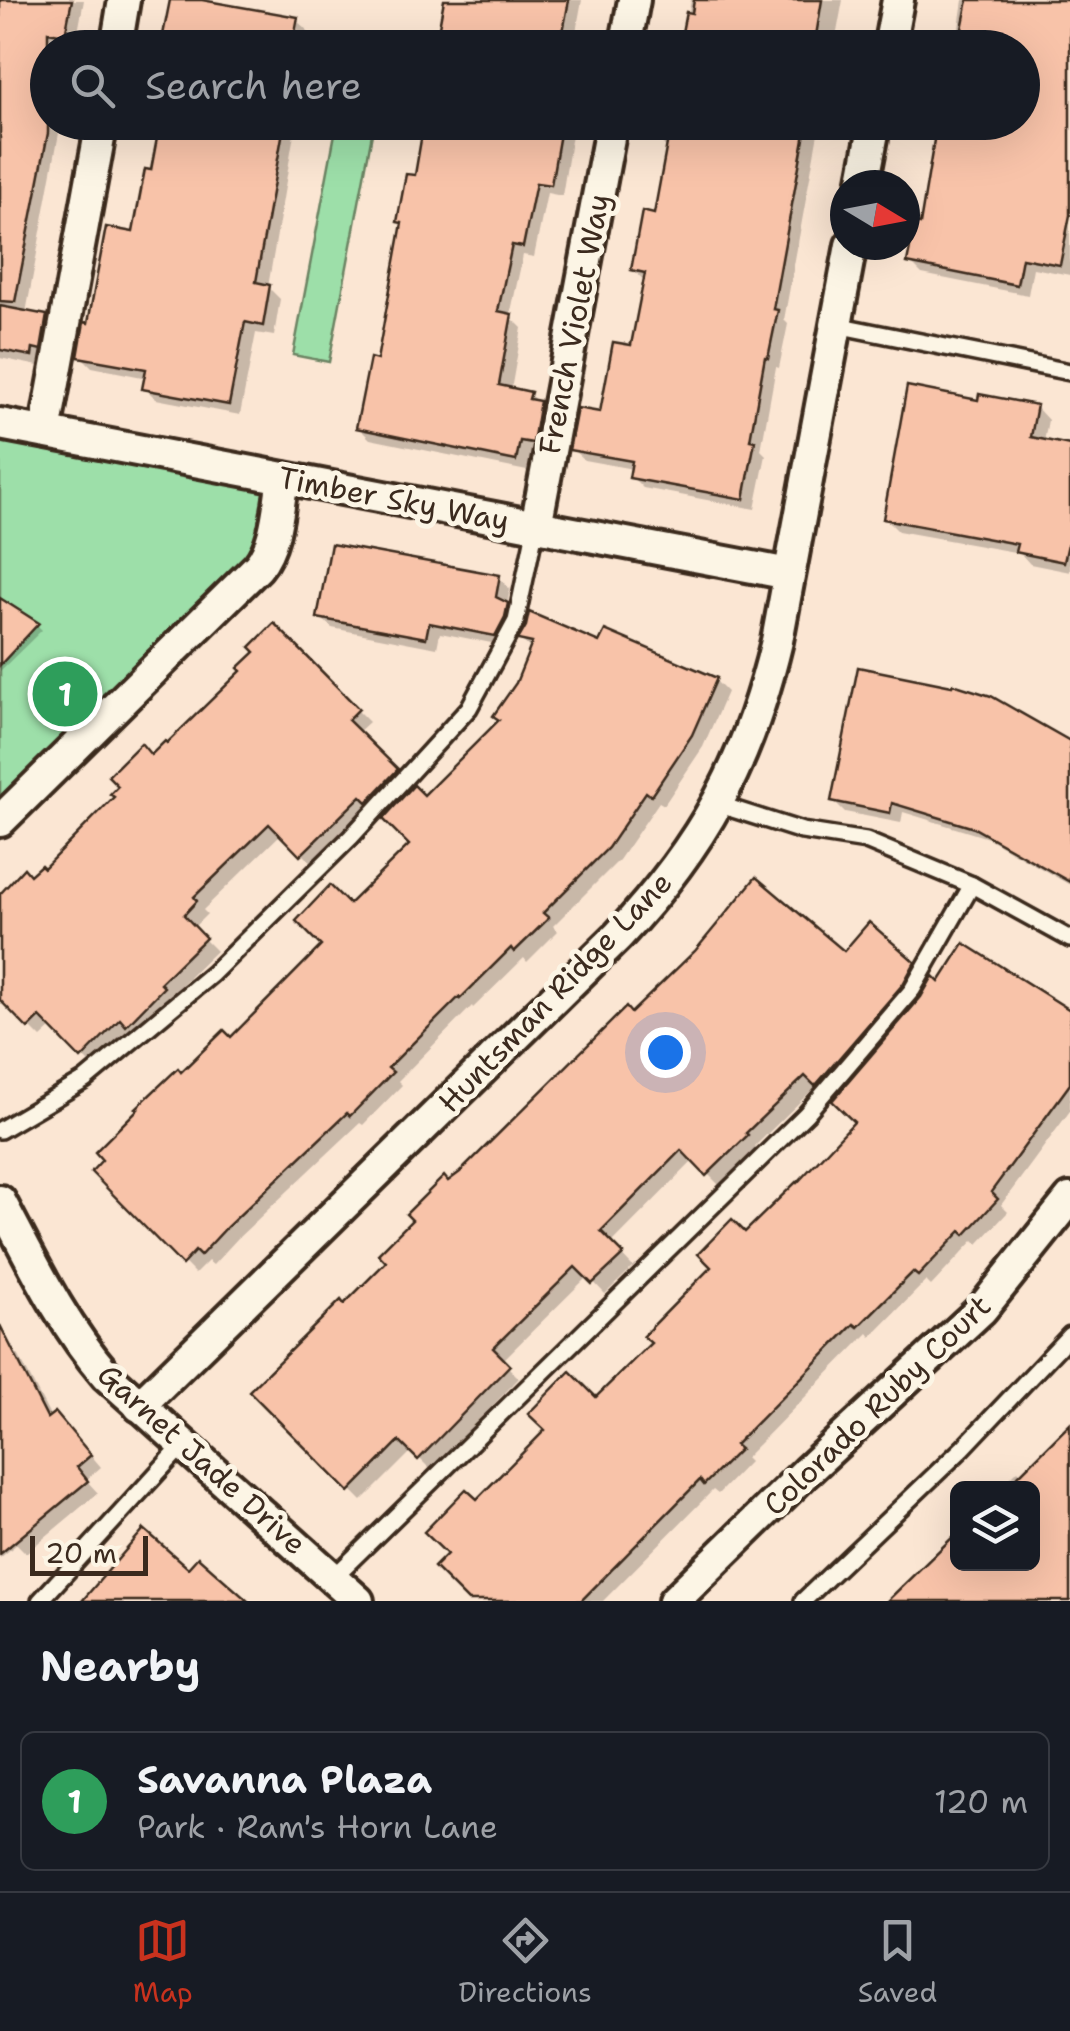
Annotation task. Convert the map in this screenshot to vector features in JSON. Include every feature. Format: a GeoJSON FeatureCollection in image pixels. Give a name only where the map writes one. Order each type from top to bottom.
{"type":"FeatureCollection","features":[{"type":"Feature","properties":{"kind":"street"},"geometry":{"type":"LineString","coordinates":[[119,30],[124,0]]}},
{"type":"Feature","properties":{"kind":"street"},"geometry":{"type":"LineString","coordinates":[[629,30],[634,0]]}},
{"type":"Feature","properties":{"kind":"street"},"geometry":{"type":"LineString","coordinates":[[892,30],[898,0]]}},
{"type":"Feature","properties":{"kind":"street"},"geometry":{"type":"LineString","coordinates":[[44,432],[99,140]]}},
{"type":"Feature","properties":{"kind":"street","name":"French Violet Way"},"geometry":{"type":"LineString","coordinates":[[536,526],[609,140]]}},
{"type":"Feature","properties":{"kind":"street"},"geometry":{"type":"LineString","coordinates":[[866,170],[871,140]]}},
{"type":"Feature","properties":{"kind":"street","name":"Huntsman Ridge Lane"},"geometry":{"type":"LineString","coordinates":[[138,1406],[618,936],[683,860],[717,804],[766,688],[848,260]]}},
{"type":"Feature","properties":{"kind":"street","name":"Timber Sky Way"},"geometry":{"type":"LineString","coordinates":[[0,424],[789,574]]}},
{"type":"Feature","properties":{"kind":"street"},"geometry":{"type":"LineString","coordinates":[[0,821],[258,568],[272,539],[283,478]]}},
{"type":"Feature","properties":{"kind":"street","name":"Colorado Ruby Court"},"geometry":{"type":"LineString","coordinates":[[674,1601],[982,1309],[1070,1200]]}},
{"type":"Feature","properties":{"kind":"street","name":"Garnet Jade Drive"},"geometry":{"type":"LineString","coordinates":[[0,1201],[51,1298],[106,1375],[358,1601]]}},
{"type":"Feature","properties":{"kind":"lane"},"geometry":{"type":"LineString","coordinates":[[836,325],[1070,372]]}},
{"type":"Feature","properties":{"kind":"lane"},"geometry":{"type":"LineString","coordinates":[[0,1130],[85,1080],[212,974],[351,837],[469,708],[516,621],[536,526]]}},
{"type":"Feature","properties":{"kind":"lane"},"geometry":{"type":"LineString","coordinates":[[717,804],[802,831],[866,841],[972,885],[1070,939]]}},
{"type":"Feature","properties":{"kind":"lane"},"geometry":{"type":"LineString","coordinates":[[332,1578],[806,1114],[912,990],[972,885]]}},
{"type":"Feature","properties":{"kind":"lane"},"geometry":{"type":"LineString","coordinates":[[802,1601],[963,1448],[1070,1335]]}},
{"type":"Feature","properties":{"kind":"lane"},"geometry":{"type":"LineString","coordinates":[[40,1601],[183,1445]]}},
{"type":"Feature","properties":{"kind":"green space"},"geometry":{"type":"Polygon","coordinates":[[[334,140],[371,140],[329,362],[293,355],[334,140]]]}},
{"type":"Feature","properties":{"kind":"green space"},"geometry":{"type":"Polygon","coordinates":[[[0,424],[283,478],[272,539],[0,821],[0,424]]]}},
{"type":"Feature","properties":{"kind":"building"},"geometry":{"type":"Polygon","coordinates":[[[0,0],[72,0],[66,30],[30,30],[30,140],[47,140],[15,302],[0,301],[0,0]]]}},
{"type":"Feature","properties":{"kind":"building"},"geometry":{"type":"Polygon","coordinates":[[[170,0],[202,0],[298,17],[295,30],[164,30],[170,0]]]}},
{"type":"Feature","properties":{"kind":"building"},"geometry":{"type":"Polygon","coordinates":[[[444,0],[569,0],[563,30],[438,30],[444,0]]]}},
{"type":"Feature","properties":{"kind":"building"},"geometry":{"type":"Polygon","coordinates":[[[694,0],[822,0],[817,30],[682,30],[686,12],[692,13],[694,0]]]}},
{"type":"Feature","properties":{"kind":"building"},"geometry":{"type":"Polygon","coordinates":[[[968,0],[1070,0],[1070,215],[1060,265],[1022,258],[1017,285],[907,263],[920,260],[920,224],[934,140],[1040,140],[1040,30],[962,30],[968,0]]]}},
{"type":"Feature","properties":{"kind":"building"},"geometry":{"type":"Polygon","coordinates":[[[157,140],[281,140],[256,282],[270,285],[263,326],[245,322],[229,405],[142,389],[146,369],[78,357],[106,227],[133,232],[145,169],[151,170],[157,140]]]}},
{"type":"Feature","properties":{"kind":"building"},"geometry":{"type":"Polygon","coordinates":[[[421,140],[559,140],[551,185],[536,183],[523,247],[512,245],[498,311],[512,314],[499,385],[531,392],[529,399],[540,401],[533,443],[520,441],[516,461],[356,428],[370,358],[377,360],[402,223],[397,222],[406,174],[415,175],[421,140]]]}},
{"type":"Feature","properties":{"kind":"building"},"geometry":{"type":"Polygon","coordinates":[[[668,140],[804,140],[773,309],[778,310],[750,440],[755,441],[744,499],[629,478],[632,461],[569,450],[577,408],[600,412],[613,342],[631,345],[645,273],[631,270],[642,211],[654,214],[668,140]]]}},
{"type":"Feature","properties":{"kind":"building"},"geometry":{"type":"Polygon","coordinates":[[[0,306],[47,315],[41,350],[33,348],[32,356],[0,350],[0,306]]]}},
{"type":"Feature","properties":{"kind":"building"},"geometry":{"type":"Polygon","coordinates":[[[907,386],[978,400],[979,394],[1037,405],[1031,437],[1070,445],[1070,535],[1064,562],[1015,552],[1017,544],[883,519],[907,386]]]}},
{"type":"Feature","properties":{"kind":"building"},"geometry":{"type":"Polygon","coordinates":[[[331,544],[500,575],[496,597],[508,603],[505,617],[495,636],[429,623],[426,638],[317,618],[331,544]]]}},
{"type":"Feature","properties":{"kind":"building"},"geometry":{"type":"Polygon","coordinates":[[[0,598],[39,623],[0,665],[0,598]]]}},
{"type":"Feature","properties":{"kind":"building"},"geometry":{"type":"Polygon","coordinates":[[[529,612],[599,642],[605,630],[717,678],[692,735],[651,796],[646,792],[608,848],[543,913],[549,918],[459,997],[388,1068],[393,1072],[350,1116],[347,1113],[200,1256],[195,1251],[182,1265],[91,1172],[102,1160],[95,1152],[178,1068],[181,1072],[224,1030],[231,1037],[321,946],[296,921],[330,885],[349,904],[409,845],[383,819],[414,785],[424,795],[499,720],[493,716],[516,683],[532,643],[518,640],[529,612]]]}},
{"type":"Feature","properties":{"kind":"building"},"geometry":{"type":"Polygon","coordinates":[[[274,623],[359,709],[348,720],[398,769],[367,802],[361,796],[300,856],[269,824],[194,897],[197,901],[184,915],[206,938],[160,983],[164,987],[126,1026],[120,1019],[81,1059],[40,1017],[28,1029],[0,1000],[0,894],[24,868],[30,875],[41,865],[44,868],[114,797],[110,794],[118,786],[108,776],[141,743],[151,755],[167,743],[241,671],[238,668],[255,652],[250,647],[274,623]]]}},
{"type":"Feature","properties":{"kind":"building"},"geometry":{"type":"Polygon","coordinates":[[[858,667],[953,684],[991,696],[1070,741],[1070,882],[974,828],[892,803],[890,813],[831,801],[858,667]]]}},
{"type":"Feature","properties":{"kind":"building"},"geometry":{"type":"Polygon","coordinates":[[[756,877],[844,951],[869,922],[915,962],[903,984],[815,1086],[805,1076],[706,1176],[681,1150],[601,1231],[624,1254],[592,1284],[575,1267],[493,1348],[510,1365],[418,1460],[399,1441],[349,1492],[249,1391],[341,1300],[344,1304],[386,1262],[378,1254],[412,1220],[406,1214],[444,1176],[448,1181],[460,1172],[626,1007],[631,1013],[695,951],[756,877]]]}},
{"type":"Feature","properties":{"kind":"building"},"geometry":{"type":"Polygon","coordinates":[[[964,943],[1070,1010],[1070,1084],[991,1192],[998,1199],[965,1235],[961,1231],[918,1276],[913,1272],[858,1327],[854,1324],[735,1445],[740,1449],[704,1485],[700,1480],[581,1601],[468,1601],[434,1567],[447,1554],[424,1532],[466,1489],[477,1499],[545,1430],[528,1414],[570,1371],[596,1397],[651,1343],[643,1336],[711,1267],[698,1254],[732,1219],[745,1232],[854,1122],[832,1101],[921,997],[933,976],[939,982],[964,943]]]}},
{"type":"Feature","properties":{"kind":"building"},"geometry":{"type":"Polygon","coordinates":[[[0,1325],[47,1418],[55,1412],[91,1455],[77,1467],[88,1481],[0,1554],[0,1325]]]}},
{"type":"Feature","properties":{"kind":"building"},"geometry":{"type":"Polygon","coordinates":[[[1070,1424],[1070,1601],[887,1601],[950,1540],[950,1571],[1040,1571],[1040,1481],[1013,1481],[1070,1424]]]}},
{"type":"Feature","properties":{"kind":"building"},"geometry":{"type":"Polygon","coordinates":[[[144,1529],[188,1568],[198,1557],[248,1601],[82,1601],[144,1529]]]}},
{"type":"Feature","properties":{"kind":"place","name":"Savanna Plaza"},"geometry":{"type":"Point","coordinates":[65,694]}}]}
